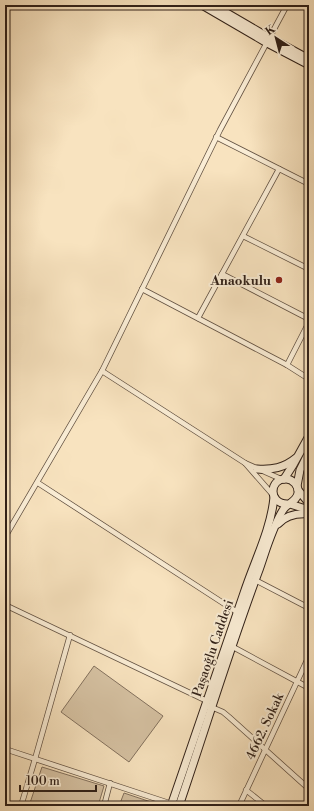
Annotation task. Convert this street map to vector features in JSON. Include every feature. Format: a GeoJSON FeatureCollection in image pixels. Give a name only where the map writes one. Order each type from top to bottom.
{"type":"FeatureCollection","features":[{"type":"Feature","properties":{"kind":"street"},"geometry":{"type":"LineString","coordinates":[[202,5],[309,65]]}},
{"type":"Feature","properties":{"kind":"street"},"geometry":{"type":"LineString","coordinates":[[213,5],[268,41],[309,59]]}},
{"type":"Feature","properties":{"kind":"street"},"geometry":{"type":"LineString","coordinates":[[5,537],[38,483],[102,371],[216,137],[287,5]]}},
{"type":"Feature","properties":{"kind":"street"},"geometry":{"type":"LineString","coordinates":[[216,137],[309,184]]}},
{"type":"Feature","properties":{"kind":"street"},"geometry":{"type":"LineString","coordinates":[[198,318],[279,169]]}},
{"type":"Feature","properties":{"kind":"street"},"geometry":{"type":"LineString","coordinates":[[243,236],[309,269]]}},
{"type":"Feature","properties":{"kind":"street"},"geometry":{"type":"LineString","coordinates":[[222,274],[309,320],[287,365]]}},
{"type":"Feature","properties":{"kind":"street"},"geometry":{"type":"LineString","coordinates":[[142,289],[287,365],[309,379]]}},
{"type":"Feature","properties":{"kind":"street"},"geometry":{"type":"LineString","coordinates":[[102,371],[245,463],[282,479],[294,482],[309,502]]}},
{"type":"Feature","properties":{"kind":"street"},"geometry":{"type":"LineString","coordinates":[[274,496],[273,487],[282,479],[298,457],[309,436]]}},
{"type":"Feature","properties":{"kind":"street"},"geometry":{"type":"LineString","coordinates":[[289,504],[297,497],[300,470],[309,452]]}},
{"type":"Feature","properties":{"kind":"street"},"geometry":{"type":"LineString","coordinates":[[257,469],[269,470],[280,468],[298,457]]}},
{"type":"Feature","properties":{"kind":"street"},"geometry":{"type":"LineString","coordinates":[[245,463],[279,503],[289,504],[309,510]]}},
{"type":"Feature","properties":{"kind":"street"},"geometry":{"type":"LineString","coordinates":[[38,483],[237,612]]}},
{"type":"Feature","properties":{"kind":"street","name":"Paşaoğlu Caddesi"},"geometry":{"type":"LineString","coordinates":[[174,805],[237,612],[269,524],[273,510],[274,496]]}},
{"type":"Feature","properties":{"kind":"street","name":"Paşaoğlu Caddesi"},"geometry":{"type":"LineString","coordinates":[[208,704],[233,647],[255,580],[275,527],[280,515],[289,504]]}},
{"type":"Feature","properties":{"kind":"street"},"geometry":{"type":"LineString","coordinates":[[275,527],[287,517],[297,514],[309,514]]}},
{"type":"Feature","properties":{"kind":"street"},"geometry":{"type":"LineString","coordinates":[[255,580],[309,608]]}},
{"type":"Feature","properties":{"kind":"street"},"geometry":{"type":"LineString","coordinates":[[5,605],[70,635],[208,704],[229,717],[309,789]]}},
{"type":"Feature","properties":{"kind":"street"},"geometry":{"type":"LineString","coordinates":[[21,806],[70,635]]}},
{"type":"Feature","properties":{"kind":"street"},"geometry":{"type":"LineString","coordinates":[[233,647],[309,688]]}},
{"type":"Feature","properties":{"kind":"street","name":"4662. Sokak"},"geometry":{"type":"LineString","coordinates":[[239,806],[266,750],[296,681],[309,656]]}},
{"type":"Feature","properties":{"kind":"street"},"geometry":{"type":"LineString","coordinates":[[5,749],[174,805]]}},
{"type":"Feature","properties":{"kind":"street"},"geometry":{"type":"LineString","coordinates":[[104,806],[110,783]]}},
{"type":"Feature","properties":{"kind":"street"},"geometry":{"type":"LineString","coordinates":[[246,790],[266,806]]}},
{"type":"Feature","properties":{"kind":"shaded area"},"geometry":{"type":"Polygon","coordinates":[[[94,666],[163,716],[129,762],[61,712],[94,666]]]}},
{"type":"Feature","properties":{"kind":"shaded area"},"geometry":{"type":"Polygon","coordinates":[[[42,767],[104,786],[98,806],[29,806],[42,767]]]}},
{"type":"Feature","properties":{"kind":"shaded area"},"geometry":{"type":"Polygon","coordinates":[[[124,793],[163,806],[119,806],[124,793]]]}},
{"type":"Feature","properties":{"kind":"place","name":"Anaokulu"},"geometry":{"type":"Point","coordinates":[279,280]}}]}
